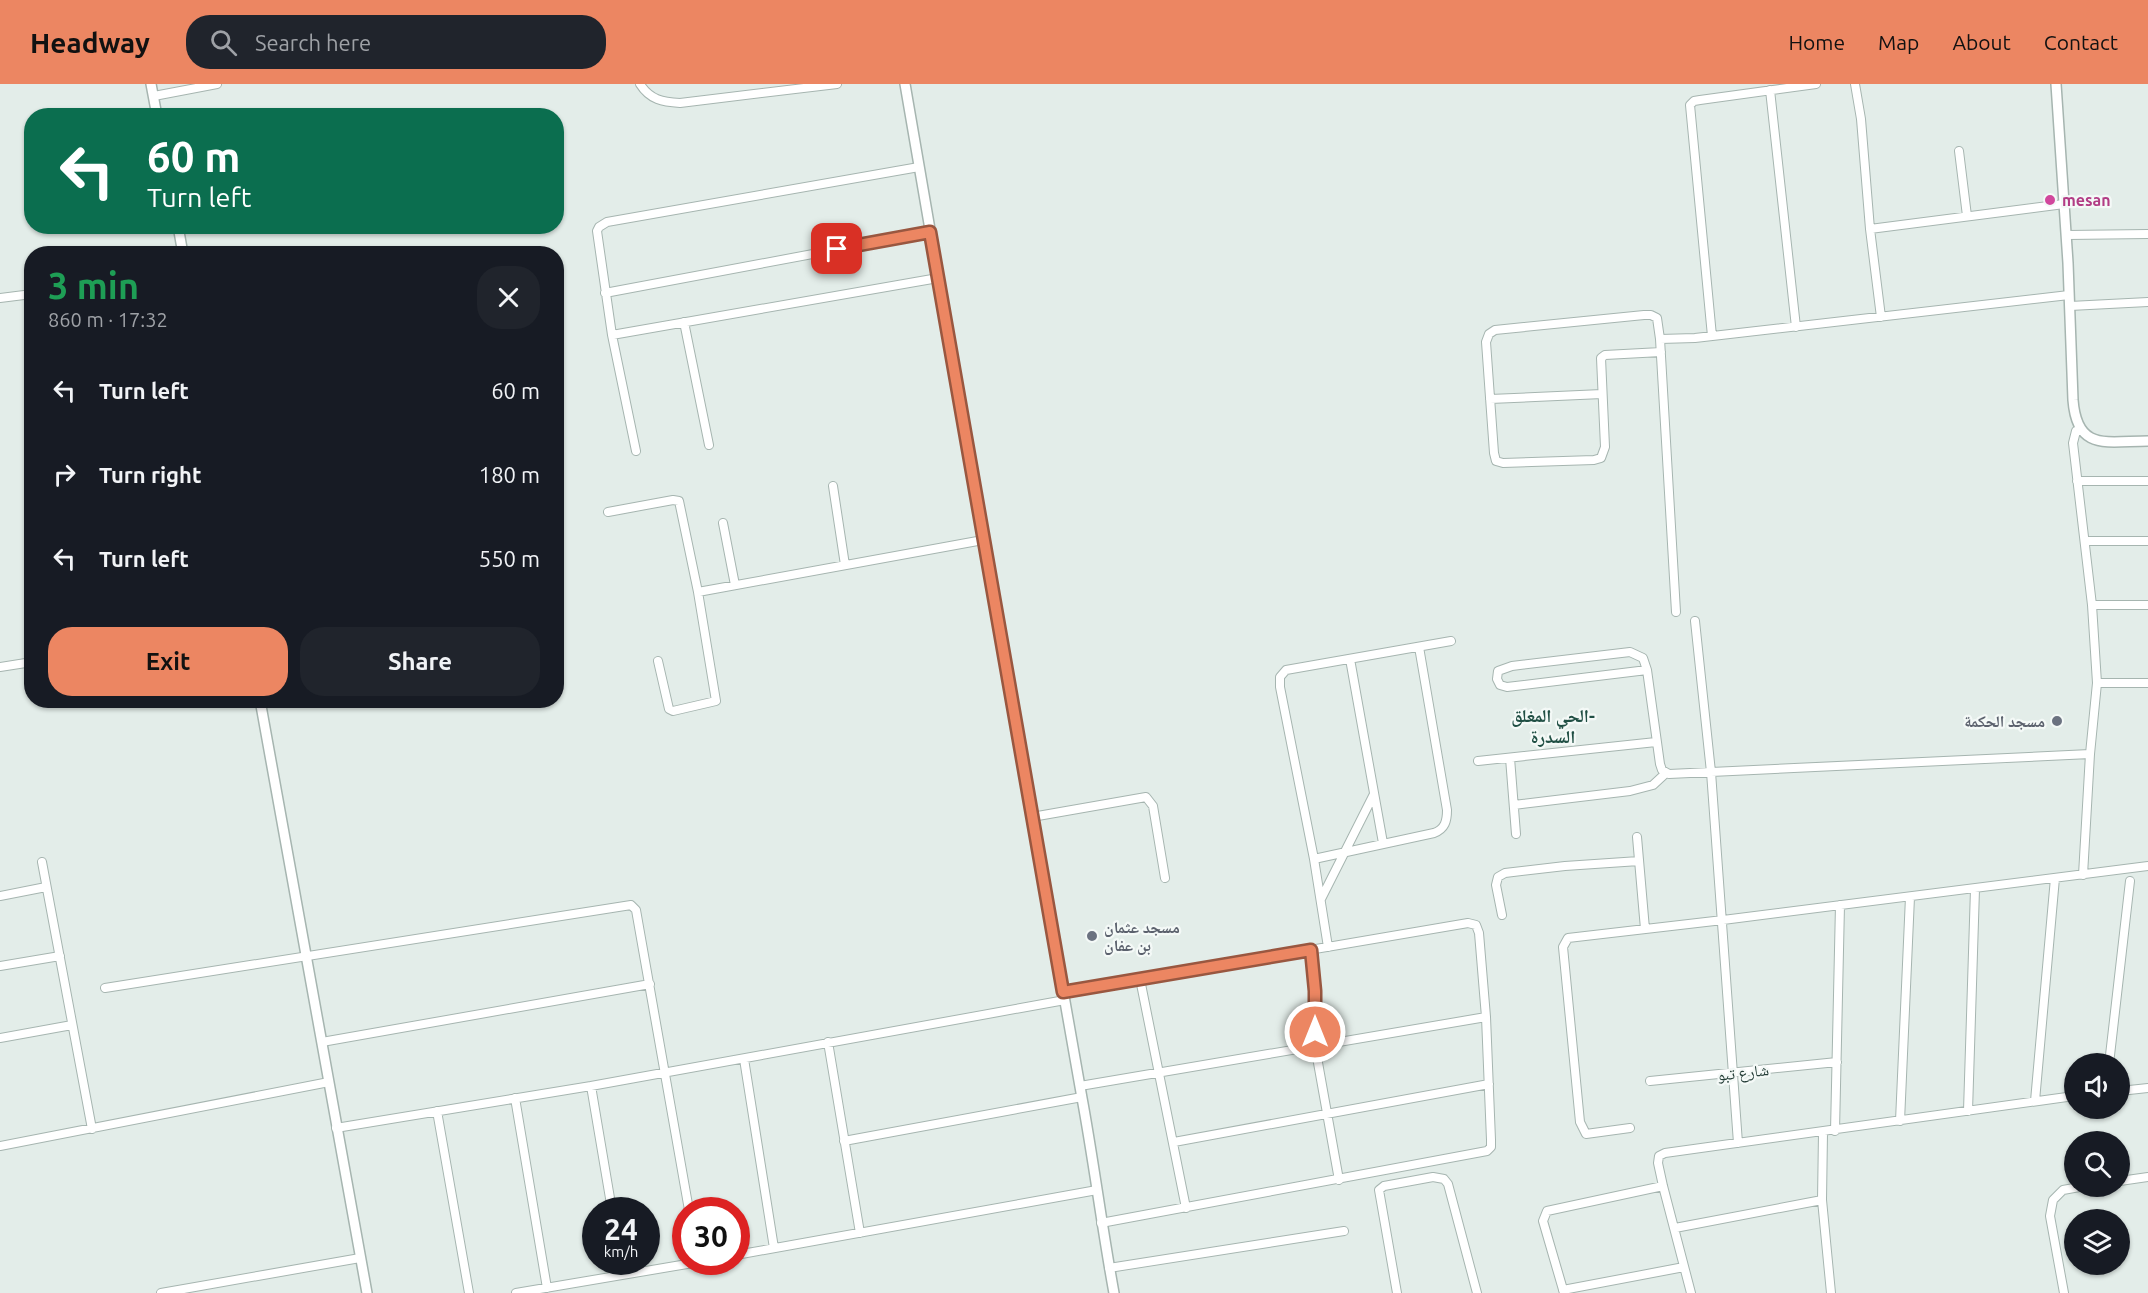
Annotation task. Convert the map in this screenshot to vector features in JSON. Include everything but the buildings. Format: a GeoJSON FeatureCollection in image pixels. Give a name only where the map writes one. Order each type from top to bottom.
{"type":"FeatureCollection","features":[{"type":"Feature","properties":{"kind":"street"},"geometry":{"type":"LineString","coordinates":[[151,84],[156,108]]}},
{"type":"Feature","properties":{"kind":"street"},"geometry":{"type":"LineString","coordinates":[[154,96],[217,84]]}},
{"type":"Feature","properties":{"kind":"street"},"geometry":{"type":"LineString","coordinates":[[640,84],[644,91],[657,100],[680,103],[837,84]]}},
{"type":"Feature","properties":{"kind":"street"},"geometry":{"type":"LineString","coordinates":[[905,84],[1082,1097],[1114,1293]]}},
{"type":"Feature","properties":{"kind":"street"},"geometry":{"type":"LineString","coordinates":[[1712,336],[1690,105],[1696,100],[1816,84]]}},
{"type":"Feature","properties":{"kind":"street"},"geometry":{"type":"LineString","coordinates":[[1855,84],[1861,119],[1870,229],[1881,317]]}},
{"type":"Feature","properties":{"kind":"street"},"geometry":{"type":"LineString","coordinates":[[2056,84],[2067,236],[2075,420],[2080,431],[2097,440],[2148,441]]}},
{"type":"Feature","properties":{"kind":"street"},"geometry":{"type":"LineString","coordinates":[[1770,90],[1796,327]]}},
{"type":"Feature","properties":{"kind":"street"},"geometry":{"type":"LineString","coordinates":[[1959,151],[1967,216]]}},
{"type":"Feature","properties":{"kind":"street"},"geometry":{"type":"LineString","coordinates":[[636,451],[604,293],[596,238],[599,227],[607,222],[919,167]]}},
{"type":"Feature","properties":{"kind":"street"},"geometry":{"type":"LineString","coordinates":[[1870,229],[2064,204]]}},
{"type":"Feature","properties":{"kind":"street"},"geometry":{"type":"LineString","coordinates":[[604,293],[930,232]]}},
{"type":"Feature","properties":{"kind":"street"},"geometry":{"type":"LineString","coordinates":[[2067,236],[2148,234]]}},
{"type":"Feature","properties":{"kind":"street"},"geometry":{"type":"LineString","coordinates":[[612,335],[938,278]]}},
{"type":"Feature","properties":{"kind":"street"},"geometry":{"type":"LineString","coordinates":[[0,298],[24,295]]}},
{"type":"Feature","properties":{"kind":"street"},"geometry":{"type":"LineString","coordinates":[[1660,339],[1796,327],[2069,295]]}},
{"type":"Feature","properties":{"kind":"street"},"geometry":{"type":"LineString","coordinates":[[2070,306],[2148,302]]}},
{"type":"Feature","properties":{"kind":"street"},"geometry":{"type":"LineString","coordinates":[[1661,352],[1604,355],[1601,360],[1604,454],[1598,459],[1503,463],[1496,460],[1494,453],[1486,342],[1492,331],[1652,315],[1658,320],[1661,352],[1676,612]]}},
{"type":"Feature","properties":{"kind":"street"},"geometry":{"type":"LineString","coordinates":[[684,322],[709,446]]}},
{"type":"Feature","properties":{"kind":"street"},"geometry":{"type":"LineString","coordinates":[[1490,399],[1602,394]]}},
{"type":"Feature","properties":{"kind":"street"},"geometry":{"type":"LineString","coordinates":[[2080,431],[2076,431],[2073,438],[2092,605],[2097,683],[2090,754],[2083,875]]}},
{"type":"Feature","properties":{"kind":"street"},"geometry":{"type":"LineString","coordinates":[[2078,481],[2148,481]]}},
{"type":"Feature","properties":{"kind":"street"},"geometry":{"type":"LineString","coordinates":[[833,486],[845,565]]}},
{"type":"Feature","properties":{"kind":"street"},"geometry":{"type":"LineString","coordinates":[[608,512],[673,500],[679,501],[698,592],[716,701],[669,710],[658,661]]}},
{"type":"Feature","properties":{"kind":"street"},"geometry":{"type":"LineString","coordinates":[[723,523],[735,585]]}},
{"type":"Feature","properties":{"kind":"street"},"geometry":{"type":"LineString","coordinates":[[698,592],[983,540]]}},
{"type":"Feature","properties":{"kind":"street"},"geometry":{"type":"LineString","coordinates":[[2085,542],[2148,541]]}},
{"type":"Feature","properties":{"kind":"street"},"geometry":{"type":"LineString","coordinates":[[2092,605],[2148,605]]}},
{"type":"Feature","properties":{"kind":"street"},"geometry":{"type":"LineString","coordinates":[[1695,621],[1711,772],[1738,1143]]}},
{"type":"Feature","properties":{"kind":"street"},"geometry":{"type":"LineString","coordinates":[[1328,947],[1280,677],[1286,670],[1451,641]]}},
{"type":"Feature","properties":{"kind":"street"},"geometry":{"type":"LineString","coordinates":[[1314,859],[1439,831],[1445,824],[1447,818],[1419,647]]}},
{"type":"Feature","properties":{"kind":"street"},"geometry":{"type":"LineString","coordinates":[[1647,670],[1507,687],[1500,684],[1497,679],[1498,671],[1512,666],[1630,652],[1643,658],[1647,670],[1659,764],[1666,773]]}},
{"type":"Feature","properties":{"kind":"street"},"geometry":{"type":"LineString","coordinates":[[1350,659],[1383,843]]}},
{"type":"Feature","properties":{"kind":"street"},"geometry":{"type":"LineString","coordinates":[[0,667],[24,663]]}},
{"type":"Feature","properties":{"kind":"street"},"geometry":{"type":"LineString","coordinates":[[2097,683],[2148,683]]}},
{"type":"Feature","properties":{"kind":"street"},"geometry":{"type":"LineString","coordinates":[[261,708],[367,1293]]}},
{"type":"Feature","properties":{"kind":"street"},"geometry":{"type":"LineString","coordinates":[[1478,761],[1656,742]]}},
{"type":"Feature","properties":{"kind":"street"},"geometry":{"type":"LineString","coordinates":[[1514,806],[1630,791],[1653,785],[1666,773],[2090,754]]}},
{"type":"Feature","properties":{"kind":"street"},"geometry":{"type":"LineString","coordinates":[[1510,758],[1516,834]]}},
{"type":"Feature","properties":{"kind":"street"},"geometry":{"type":"LineString","coordinates":[[1321,899],[1374,794]]}},
{"type":"Feature","properties":{"kind":"street"},"geometry":{"type":"LineString","coordinates":[[1032,817],[1146,797],[1153,806],[1166,878]]}},
{"type":"Feature","properties":{"kind":"street"},"geometry":{"type":"LineString","coordinates":[[1636,837],[1645,929]]}},
{"type":"Feature","properties":{"kind":"street"},"geometry":{"type":"LineString","coordinates":[[1502,915],[1496,885],[1498,877],[1505,873],[1639,861]]}},
{"type":"Feature","properties":{"kind":"street"},"geometry":{"type":"LineString","coordinates":[[42,862],[92,1129]]}},
{"type":"Feature","properties":{"kind":"street"},"geometry":{"type":"LineString","coordinates":[[1630,1128],[1586,1134],[1580,1122],[1563,947],[1564,942],[1573,937],[2148,866]]}},
{"type":"Feature","properties":{"kind":"street"},"geometry":{"type":"LineString","coordinates":[[2035,1101],[2055,878]]}},
{"type":"Feature","properties":{"kind":"street"},"geometry":{"type":"LineString","coordinates":[[2110,1053],[2130,881]]}},
{"type":"Feature","properties":{"kind":"street"},"geometry":{"type":"LineString","coordinates":[[0,896],[46,887]]}},
{"type":"Feature","properties":{"kind":"street"},"geometry":{"type":"LineString","coordinates":[[1968,1111],[1975,889]]}},
{"type":"Feature","properties":{"kind":"street"},"geometry":{"type":"LineString","coordinates":[[1900,1121],[1910,897]]}},
{"type":"Feature","properties":{"kind":"street"},"geometry":{"type":"LineString","coordinates":[[105,988],[631,904],[636,910],[650,984],[686,1197]]}},
{"type":"Feature","properties":{"kind":"street"},"geometry":{"type":"LineString","coordinates":[[1835,1131],[1839,905]]}},
{"type":"Feature","properties":{"kind":"street"},"geometry":{"type":"LineString","coordinates":[[336,1128],[744,1059],[1140,979],[1468,923],[1476,925],[1479,933],[1486,1017],[1491,1140],[1491,1147],[1487,1151],[1101,1223]]}},
{"type":"Feature","properties":{"kind":"street"},"geometry":{"type":"LineString","coordinates":[[1311,950],[1315,991],[1315,1046],[1339,1180]]}},
{"type":"Feature","properties":{"kind":"street"},"geometry":{"type":"LineString","coordinates":[[0,966],[60,956]]}},
{"type":"Feature","properties":{"kind":"street"},"geometry":{"type":"LineString","coordinates":[[1140,979],[1186,1208]]}},
{"type":"Feature","properties":{"kind":"street"},"geometry":{"type":"LineString","coordinates":[[322,1042],[650,984]]}},
{"type":"Feature","properties":{"kind":"street"},"geometry":{"type":"LineString","coordinates":[[1080,1086],[1486,1017]]}},
{"type":"Feature","properties":{"kind":"street"},"geometry":{"type":"LineString","coordinates":[[0,1038],[72,1025]]}},
{"type":"Feature","properties":{"kind":"street"},"geometry":{"type":"LineString","coordinates":[[828,1042],[860,1233]]}},
{"type":"Feature","properties":{"kind":"street"},"geometry":{"type":"LineString","coordinates":[[744,1059],[774,1248]]}},
{"type":"Feature","properties":{"kind":"street","name":"شارع تبو"},"geometry":{"type":"LineString","coordinates":[[1650,1081],[1837,1062]]}},
{"type":"Feature","properties":{"kind":"street"},"geometry":{"type":"LineString","coordinates":[[0,1146],[329,1082]]}},
{"type":"Feature","properties":{"kind":"street"},"geometry":{"type":"LineString","coordinates":[[1174,1142],[1489,1084]]}},
{"type":"Feature","properties":{"kind":"street"},"geometry":{"type":"LineString","coordinates":[[591,1086],[610,1197]]}},
{"type":"Feature","properties":{"kind":"street"},"geometry":{"type":"LineString","coordinates":[[2130,1090],[2148,1088]]}},
{"type":"Feature","properties":{"kind":"street"},"geometry":{"type":"LineString","coordinates":[[844,1141],[1082,1097]]}},
{"type":"Feature","properties":{"kind":"street"},"geometry":{"type":"LineString","coordinates":[[1691,1293],[1663,1186],[1658,1163],[1659,1156],[1665,1153],[2064,1097]]}},
{"type":"Feature","properties":{"kind":"street"},"geometry":{"type":"LineString","coordinates":[[515,1098],[547,1288]]}},
{"type":"Feature","properties":{"kind":"street"},"geometry":{"type":"LineString","coordinates":[[437,1111],[469,1293]]}},
{"type":"Feature","properties":{"kind":"street"},"geometry":{"type":"LineString","coordinates":[[1823,1132],[1822,1200],[1831,1293]]}},
{"type":"Feature","properties":{"kind":"street"},"geometry":{"type":"LineString","coordinates":[[1397,1293],[1380,1190],[1384,1186],[1433,1177],[1444,1179],[1448,1184],[1477,1293]]}},
{"type":"Feature","properties":{"kind":"street"},"geometry":{"type":"LineString","coordinates":[[2130,1180],[2148,1177]]}},
{"type":"Feature","properties":{"kind":"street"},"geometry":{"type":"LineString","coordinates":[[1663,1186],[1547,1211],[1543,1221],[1564,1292],[1684,1267]]}},
{"type":"Feature","properties":{"kind":"street"},"geometry":{"type":"LineString","coordinates":[[750,1252],[1096,1190]]}},
{"type":"Feature","properties":{"kind":"street"},"geometry":{"type":"LineString","coordinates":[[2064,1190],[2054,1200],[2050,1216],[2064,1293]]}},
{"type":"Feature","properties":{"kind":"street"},"geometry":{"type":"LineString","coordinates":[[1675,1228],[1822,1200]]}},
{"type":"Feature","properties":{"kind":"street"},"geometry":{"type":"LineString","coordinates":[[1109,1268],[1344,1231]]}},
{"type":"Feature","properties":{"kind":"street"},"geometry":{"type":"LineString","coordinates":[[161,1293],[360,1258]]}},
{"type":"Feature","properties":{"kind":"street"},"geometry":{"type":"LineString","coordinates":[[516,1293],[618,1275]]}},
{"type":"Feature","properties":{"kind":"place","name":"mesan"},"geometry":{"type":"Point","coordinates":[2050,200]}},
{"type":"Feature","properties":{"kind":"place","name":"مسجد الحكمة"},"geometry":{"type":"Point","coordinates":[2057,721]}},
{"type":"Feature","properties":{"kind":"place","name":"مسجد عثمان بن عفان"},"geometry":{"type":"Point","coordinates":[1092,936]}},
{"type":"Feature","properties":{"kind":"district","name":"الحي المغلق- السدرة"},"geometry":{"type":"Point","coordinates":[1553,726]}},
{"type":"Feature","properties":{"kind":"route"},"geometry":{"type":"LineString","coordinates":[[837,249],[930,232],[1063,992],[1311,950],[1314,969],[1315,1032]]}}]}
